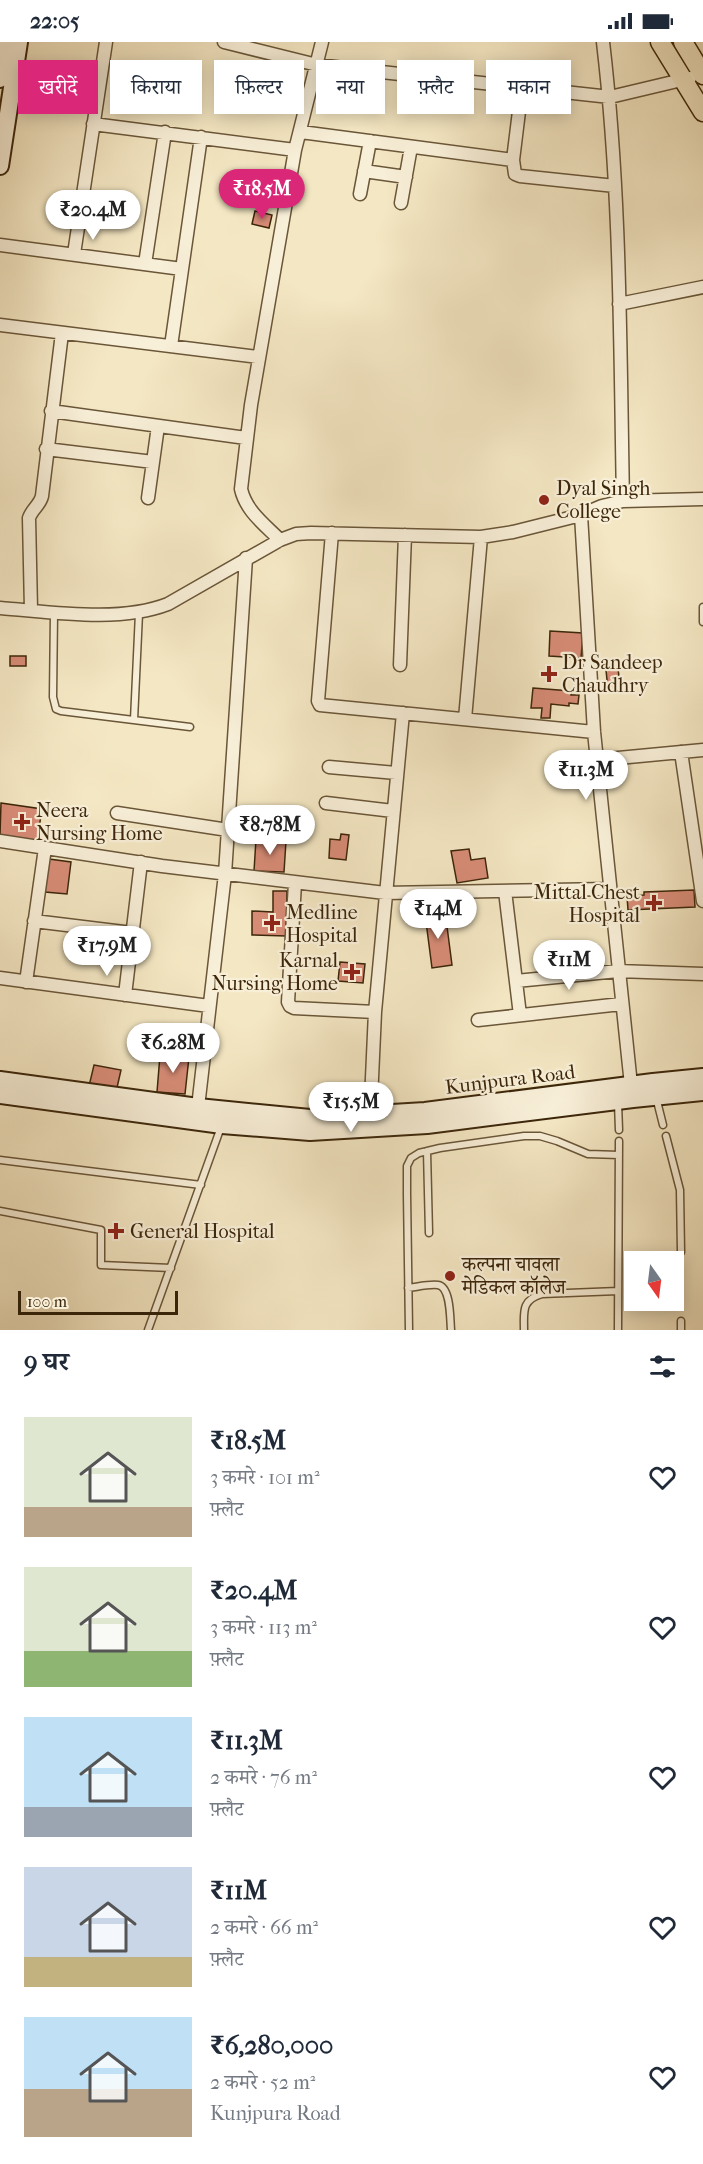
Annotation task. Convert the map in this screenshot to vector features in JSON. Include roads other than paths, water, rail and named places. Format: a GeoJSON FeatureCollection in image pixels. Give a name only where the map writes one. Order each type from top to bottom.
{"type":"FeatureCollection","features":[{"type":"Feature","properties":{"kind":"main road"},"geometry":{"type":"LineString","coordinates":[[660,42],[703,112]]}},
{"type":"Feature","properties":{"kind":"main road"},"geometry":{"type":"LineString","coordinates":[[683,42],[703,75]]}},
{"type":"Feature","properties":{"kind":"street"},"geometry":{"type":"LineString","coordinates":[[0,79],[6,42]]}},
{"type":"Feature","properties":{"kind":"street"},"geometry":{"type":"LineString","coordinates":[[0,166],[2,141],[19,42]]}},
{"type":"Feature","properties":{"kind":"street"},"geometry":{"type":"LineString","coordinates":[[74,254],[106,42]]}},
{"type":"Feature","properties":{"kind":"street"},"geometry":{"type":"LineString","coordinates":[[224,42],[316,65]]}},
{"type":"Feature","properties":{"kind":"street"},"geometry":{"type":"LineString","coordinates":[[318,60],[322,42]]}},
{"type":"Feature","properties":{"kind":"street"},"geometry":{"type":"LineString","coordinates":[[603,42],[610,97],[615,186],[623,501]]}},
{"type":"Feature","properties":{"kind":"street"},"geometry":{"type":"LineString","coordinates":[[280,540],[248,508],[243,500],[242,489],[246,438],[258,357],[296,150],[316,69]]}},
{"type":"Feature","properties":{"kind":"street"},"geometry":{"type":"LineString","coordinates":[[385,72],[486,83]]}},
{"type":"Feature","properties":{"kind":"street"},"geometry":{"type":"LineString","coordinates":[[571,93],[610,97],[703,75]]}},
{"type":"Feature","properties":{"kind":"street"},"geometry":{"type":"LineString","coordinates":[[519,114],[513,160],[515,174],[520,177],[615,186]]}},
{"type":"Feature","properties":{"kind":"street"},"geometry":{"type":"LineString","coordinates":[[93,124],[296,150]]}},
{"type":"Feature","properties":{"kind":"street"},"geometry":{"type":"LineString","coordinates":[[145,264],[165,132]]}},
{"type":"Feature","properties":{"kind":"street"},"geometry":{"type":"LineString","coordinates":[[301,132],[513,160]]}},
{"type":"Feature","properties":{"kind":"street"},"geometry":{"type":"LineString","coordinates":[[171,346],[201,137]]}},
{"type":"Feature","properties":{"kind":"street"},"geometry":{"type":"LineString","coordinates":[[360,194],[370,141]]}},
{"type":"Feature","properties":{"kind":"street"},"geometry":{"type":"LineString","coordinates":[[401,203],[411,147]]}},
{"type":"Feature","properties":{"kind":"street"},"geometry":{"type":"LineString","coordinates":[[364,171],[406,177]]}},
{"type":"Feature","properties":{"kind":"street"},"geometry":{"type":"LineString","coordinates":[[0,245],[182,269]]}},
{"type":"Feature","properties":{"kind":"street"},"geometry":{"type":"LineString","coordinates":[[619,304],[703,287]]}},
{"type":"Feature","properties":{"kind":"street"},"geometry":{"type":"LineString","coordinates":[[0,325],[258,357]]}},
{"type":"Feature","properties":{"kind":"street"},"geometry":{"type":"LineString","coordinates":[[31,610],[29,518],[40,502],[62,333]]}},
{"type":"Feature","properties":{"kind":"street"},"geometry":{"type":"LineString","coordinates":[[51,411],[246,438]]}},
{"type":"Feature","properties":{"kind":"street"},"geometry":{"type":"LineString","coordinates":[[148,498],[158,426]]}},
{"type":"Feature","properties":{"kind":"street"},"geometry":{"type":"LineString","coordinates":[[46,449],[153,462]]}},
{"type":"Feature","properties":{"kind":"street"},"geometry":{"type":"LineString","coordinates":[[0,608],[54,612],[139,613],[168,604],[246,558],[296,534],[481,537],[513,532],[581,515],[602,506],[623,501],[703,500]]}},
{"type":"Feature","properties":{"kind":"street"},"geometry":{"type":"LineString","coordinates":[[581,515],[594,732],[621,1004],[622,1091]]}},
{"type":"Feature","properties":{"kind":"street"},"geometry":{"type":"LineString","coordinates":[[332,533],[318,700],[320,705],[594,732]]}},
{"type":"Feature","properties":{"kind":"street"},"geometry":{"type":"LineString","coordinates":[[400,665],[405,536]]}},
{"type":"Feature","properties":{"kind":"street"},"geometry":{"type":"LineString","coordinates":[[465,719],[481,537]]}},
{"type":"Feature","properties":{"kind":"street"},"geometry":{"type":"LineString","coordinates":[[198,1107],[225,874],[246,558]]}},
{"type":"Feature","properties":{"kind":"street"},"geometry":{"type":"LineString","coordinates":[[370,1122],[375,1012],[403,713]]}},
{"type":"Feature","properties":{"kind":"street"},"geometry":{"type":"LineString","coordinates":[[597,760],[703,750]]}},
{"type":"Feature","properties":{"kind":"street"},"geometry":{"type":"LineString","coordinates":[[681,752],[697,820],[703,901]]}},
{"type":"Feature","properties":{"kind":"street"},"geometry":{"type":"LineString","coordinates":[[329,767],[396,773]]}},
{"type":"Feature","properties":{"kind":"street"},"geometry":{"type":"LineString","coordinates":[[326,803],[393,811]]}},
{"type":"Feature","properties":{"kind":"street"},"geometry":{"type":"LineString","coordinates":[[117,813],[228,830]]}},
{"type":"Feature","properties":{"kind":"street"},"geometry":{"type":"LineString","coordinates":[[0,841],[225,874],[385,893],[609,889]]}},
{"type":"Feature","properties":{"kind":"street"},"geometry":{"type":"LineString","coordinates":[[26,982],[45,848]]}},
{"type":"Feature","properties":{"kind":"street"},"geometry":{"type":"LineString","coordinates":[[125,995],[141,862]]}},
{"type":"Feature","properties":{"kind":"street"},"geometry":{"type":"LineString","coordinates":[[295,883],[288,1002],[290,1006],[375,1012]]}},
{"type":"Feature","properties":{"kind":"street"},"geometry":{"type":"LineString","coordinates":[[505,891],[520,1015]]}},
{"type":"Feature","properties":{"kind":"street"},"geometry":{"type":"LineString","coordinates":[[34,921],[132,933]]}},
{"type":"Feature","properties":{"kind":"street"},"geometry":{"type":"LineString","coordinates":[[516,981],[618,971],[703,974]]}},
{"type":"Feature","properties":{"kind":"street"},"geometry":{"type":"LineString","coordinates":[[0,978],[209,1006]]}},
{"type":"Feature","properties":{"kind":"street"},"geometry":{"type":"LineString","coordinates":[[478,1020],[621,1004]]}},
{"type":"Feature","properties":{"kind":"street","name":"Kunjpura Road"},"geometry":{"type":"LineString","coordinates":[[655,1089],[703,1077]]}},
{"type":"Feature","properties":{"kind":"street","name":"Kunjpura Road"},"geometry":{"type":"LineString","coordinates":[[0,1080],[198,1107],[223,1117]]}},
{"type":"Feature","properties":{"kind":"street","name":"Kunjpura Road"},"geometry":{"type":"LineString","coordinates":[[0,1095],[223,1117],[310,1118],[370,1122],[425,1111],[622,1091],[655,1089],[703,1092]]}},
{"type":"Feature","properties":{"kind":"lane"},"geometry":{"type":"LineString","coordinates":[[703,607],[703,622]]}},
{"type":"Feature","properties":{"kind":"lane"},"geometry":{"type":"LineString","coordinates":[[54,612],[52,697],[56,709],[190,727]]}},
{"type":"Feature","properties":{"kind":"lane"},"geometry":{"type":"LineString","coordinates":[[134,720],[139,613]]}},
{"type":"Feature","properties":{"kind":"lane"},"geometry":{"type":"LineString","coordinates":[[655,1089],[663,1125]]}},
{"type":"Feature","properties":{"kind":"lane"},"geometry":{"type":"LineString","coordinates":[[619,1130],[622,1091]]}},
{"type":"Feature","properties":{"kind":"lane"},"geometry":{"type":"LineString","coordinates":[[148,1330],[201,1185],[223,1117]]}},
{"type":"Feature","properties":{"kind":"lane"},"geometry":{"type":"LineString","coordinates":[[409,1330],[408,1166],[411,1158],[427,1151],[524,1136],[540,1136],[588,1154],[619,1155]]}},
{"type":"Feature","properties":{"kind":"lane"},"geometry":{"type":"LineString","coordinates":[[666,1136],[680,1190],[681,1251]]}},
{"type":"Feature","properties":{"kind":"lane"},"geometry":{"type":"LineString","coordinates":[[618,1330],[619,1141]]}},
{"type":"Feature","properties":{"kind":"lane"},"geometry":{"type":"LineString","coordinates":[[427,1151],[429,1233]]}},
{"type":"Feature","properties":{"kind":"lane"},"geometry":{"type":"LineString","coordinates":[[0,1160],[201,1185]]}},
{"type":"Feature","properties":{"kind":"lane"},"geometry":{"type":"LineString","coordinates":[[0,1211],[100,1230],[101,1264],[171,1268]]}},
{"type":"Feature","properties":{"kind":"lane"},"geometry":{"type":"LineString","coordinates":[[408,1288],[439,1285],[444,1288],[447,1294],[451,1330]]}},
{"type":"Feature","properties":{"kind":"lane"},"geometry":{"type":"LineString","coordinates":[[524,1330],[524,1311],[527,1301],[533,1297],[542,1294],[618,1291]]}},
{"type":"Feature","properties":{"kind":"lane"},"geometry":{"type":"LineString","coordinates":[[681,1321],[681,1330]]}},
{"type":"Feature","properties":{"kind":"place","name":"Dyal Singh College"},"geometry":{"type":"Point","coordinates":[544,500]}},
{"type":"Feature","properties":{"kind":"place","name":"Dr Sandeep Chaudhry"},"geometry":{"type":"Point","coordinates":[549,674]}},
{"type":"Feature","properties":{"kind":"place","name":"Neera Nursing Home"},"geometry":{"type":"Point","coordinates":[22,822]}},
{"type":"Feature","properties":{"kind":"place","name":"Mittal Chest Hospital"},"geometry":{"type":"Point","coordinates":[654,903]}},
{"type":"Feature","properties":{"kind":"place","name":"Medline Hospital"},"geometry":{"type":"Point","coordinates":[272,923]}},
{"type":"Feature","properties":{"kind":"place","name":"Karnal Nursing Home"},"geometry":{"type":"Point","coordinates":[352,972]}},
{"type":"Feature","properties":{"kind":"place","name":"General Hospital"},"geometry":{"type":"Point","coordinates":[116,1231]}},
{"type":"Feature","properties":{"kind":"place","name":"कल्पना चावला मेडिकल कॉलेज"},"geometry":{"type":"Point","coordinates":[450,1276]}}]}
